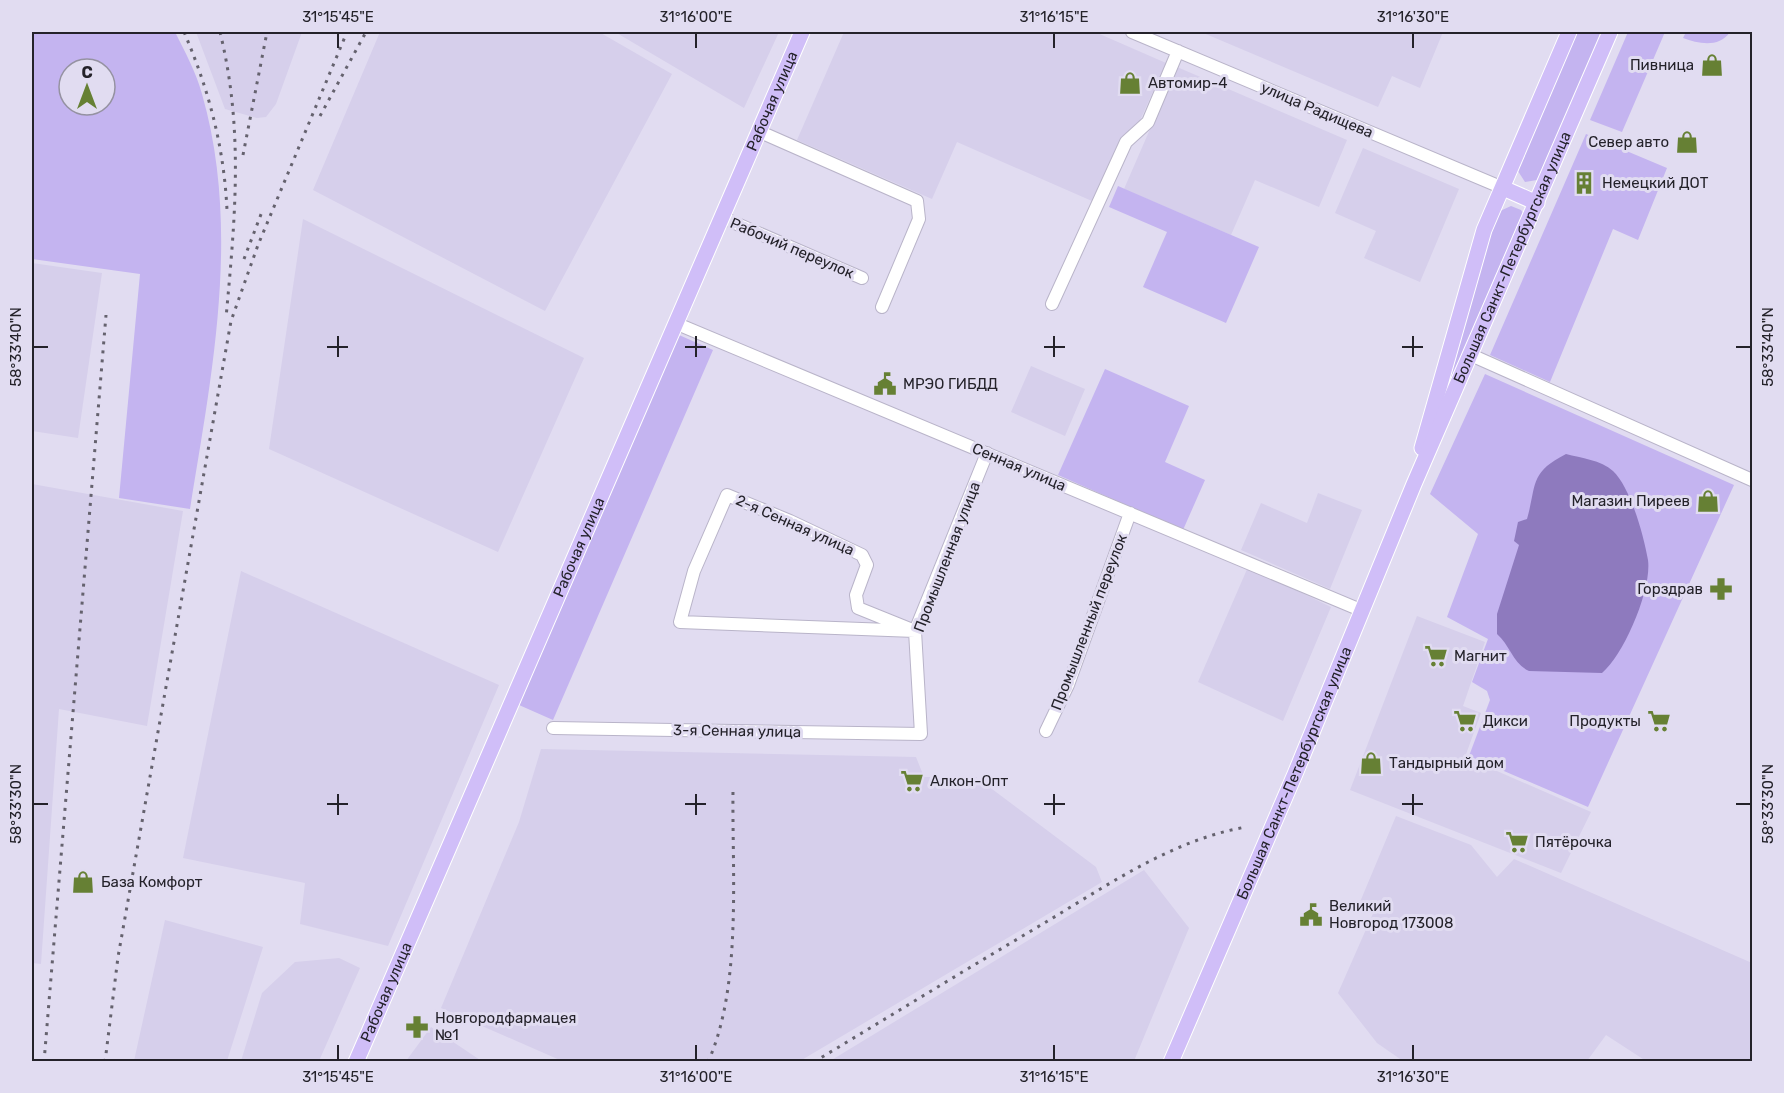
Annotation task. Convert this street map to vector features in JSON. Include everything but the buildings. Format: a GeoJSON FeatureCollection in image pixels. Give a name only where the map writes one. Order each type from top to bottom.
{"type":"FeatureCollection","features":[{"type":"Feature","properties":{"kind":"main road","name":"Рабочая улица"},"geometry":{"type":"LineString","coordinates":[[356,1062],[802,32]]}},
{"type":"Feature","properties":{"kind":"main road","name":"Большая Санкт-Петербургская улица"},"geometry":{"type":"LineString","coordinates":[[1414,483],[1427,425],[1484,230],[1569,32]]}},
{"type":"Feature","properties":{"kind":"main road","name":"Большая Санкт-Петербургская улица"},"geometry":{"type":"LineString","coordinates":[[1171,1062],[1363,611],[1414,483],[1610,32]]}},
{"type":"Feature","properties":{"kind":"main road"},"geometry":{"type":"LineString","coordinates":[[1503,188],[1537,203]]}},
{"type":"Feature","properties":{"kind":"street","name":"улица Радищева"},"geometry":{"type":"LineString","coordinates":[[1132,32],[1503,188]]}},
{"type":"Feature","properties":{"kind":"street"},"geometry":{"type":"LineString","coordinates":[[1052,304],[1126,142],[1148,122],[1178,51]]}},
{"type":"Feature","properties":{"kind":"street"},"geometry":{"type":"LineString","coordinates":[[759,131],[917,201],[919,219],[882,307]]}},
{"type":"Feature","properties":{"kind":"street","name":"Рабочий переулок"},"geometry":{"type":"LineString","coordinates":[[721,217],[862,278]]}},
{"type":"Feature","properties":{"kind":"street","name":"Сенная улица"},"geometry":{"type":"LineString","coordinates":[[675,323],[1363,611]]}},
{"type":"Feature","properties":{"kind":"street"},"geometry":{"type":"LineString","coordinates":[[1471,356],[1752,480]]}},
{"type":"Feature","properties":{"kind":"street","name":"Промышленная улица"},"geometry":{"type":"LineString","coordinates":[[921,734],[915,631],[987,453]]}},
{"type":"Feature","properties":{"kind":"street","name":"2-я Сенная улица"},"geometry":{"type":"LineString","coordinates":[[727,495],[790,520],[861,555],[867,565],[856,595],[858,608],[915,631],[680,622],[694,571],[727,495]]}},
{"type":"Feature","properties":{"kind":"street","name":"Промышленный переулок"},"geometry":{"type":"LineString","coordinates":[[1046,730],[1068,685],[1130,513]]}},
{"type":"Feature","properties":{"kind":"street","name":"3-я Сенная улица"},"geometry":{"type":"LineString","coordinates":[[553,728],[921,734]]}},
{"type":"Feature","properties":{"kind":"shaded area"},"geometry":{"type":"Polygon","coordinates":[[[32,32],[175,32],[202,94],[214,145],[220,197],[221,249],[214,354],[190,509],[119,498],[140,274],[32,259],[32,32]]]}},
{"type":"Feature","properties":{"kind":"shaded area"},"geometry":{"type":"Polygon","coordinates":[[[196,32],[302,32],[276,104],[266,117],[257,118],[225,109],[196,32]]]}},
{"type":"Feature","properties":{"kind":"shaded area"},"geometry":{"type":"Polygon","coordinates":[[[380,32],[599,32],[672,74],[545,311],[313,190],[380,32]]]}},
{"type":"Feature","properties":{"kind":"shaded area"},"geometry":{"type":"Polygon","coordinates":[[[615,32],[779,32],[744,108],[615,32]]]}},
{"type":"Feature","properties":{"kind":"shaded area"},"geometry":{"type":"Polygon","coordinates":[[[844,32],[1095,32],[1166,63],[1137,127],[1122,137],[1092,201],[957,142],[932,199],[797,140],[844,32]]]}},
{"type":"Feature","properties":{"kind":"shaded area"},"geometry":{"type":"Polygon","coordinates":[[[1201,32],[1443,32],[1420,88],[1392,76],[1378,107],[1201,32]]]}},
{"type":"Feature","properties":{"kind":"shaded area"},"geometry":{"type":"Polygon","coordinates":[[[1575,32],[1605,32],[1543,179],[1525,182],[1516,168],[1575,32]]]}},
{"type":"Feature","properties":{"kind":"shaded area"},"geometry":{"type":"Polygon","coordinates":[[[1628,32],[1665,32],[1622,132],[1590,120],[1628,32]]]}},
{"type":"Feature","properties":{"kind":"shaded area"},"geometry":{"type":"Polygon","coordinates":[[[1686,32],[1730,32],[1720,41],[1708,43],[1683,38],[1686,32]]]}},
{"type":"Feature","properties":{"kind":"shaded area"},"geometry":{"type":"Polygon","coordinates":[[[1177,67],[1347,140],[1319,207],[1255,180],[1231,235],[1124,189],[1177,67]]]}},
{"type":"Feature","properties":{"kind":"shaded area"},"geometry":{"type":"Polygon","coordinates":[[[1586,134],[1667,168],[1638,240],[1613,229],[1550,382],[1490,355],[1586,134]]]}},
{"type":"Feature","properties":{"kind":"shaded area"},"geometry":{"type":"Polygon","coordinates":[[[1363,148],[1459,189],[1420,282],[1364,258],[1376,231],[1335,213],[1363,148]]]}},
{"type":"Feature","properties":{"kind":"shaded area"},"geometry":{"type":"Polygon","coordinates":[[[1118,186],[1259,247],[1226,323],[1143,287],[1167,232],[1109,207],[1118,186]]]}},
{"type":"Feature","properties":{"kind":"shaded area"},"geometry":{"type":"Polygon","coordinates":[[[1511,206],[1521,210],[1524,215],[1439,414],[1488,242],[1500,211],[1511,206]]]}},
{"type":"Feature","properties":{"kind":"shaded area"},"geometry":{"type":"Polygon","coordinates":[[[303,219],[584,358],[498,552],[269,449],[303,219]]]}},
{"type":"Feature","properties":{"kind":"shaded area"},"geometry":{"type":"Polygon","coordinates":[[[32,263],[102,273],[78,438],[32,431],[32,263]]]}},
{"type":"Feature","properties":{"kind":"shaded area"},"geometry":{"type":"Polygon","coordinates":[[[679,335],[713,350],[553,720],[519,705],[679,335]]]}},
{"type":"Feature","properties":{"kind":"shaded area"},"geometry":{"type":"Polygon","coordinates":[[[1031,366],[1085,389],[1065,436],[1011,412],[1031,366]]]}},
{"type":"Feature","properties":{"kind":"shaded area"},"geometry":{"type":"Polygon","coordinates":[[[1105,369],[1189,406],[1165,462],[1205,480],[1183,530],[1058,475],[1105,369]]]}},
{"type":"Feature","properties":{"kind":"shaded area"},"geometry":{"type":"Polygon","coordinates":[[[1485,374],[1734,485],[1588,807],[1469,756],[1490,700],[1487,691],[1472,682],[1488,639],[1447,617],[1478,534],[1430,494],[1485,374]]]}},
{"type":"Feature","properties":{"kind":"shaded area"},"geometry":{"type":"Polygon","coordinates":[[[1566,454],[1603,464],[1620,479],[1636,513],[1648,560],[1646,587],[1635,621],[1619,652],[1602,673],[1529,671],[1519,664],[1497,634],[1497,614],[1519,545],[1514,541],[1518,522],[1527,519],[1536,480],[1540,474],[1546,467],[1566,454]]]}},
{"type":"Feature","properties":{"kind":"shaded area"},"geometry":{"type":"Polygon","coordinates":[[[32,484],[183,511],[147,726],[59,709],[41,964],[32,963],[32,484]]]}},
{"type":"Feature","properties":{"kind":"shaded area"},"geometry":{"type":"Polygon","coordinates":[[[1318,493],[1362,510],[1330,589],[1241,550],[1261,503],[1307,523],[1318,493]]]}},
{"type":"Feature","properties":{"kind":"shaded area"},"geometry":{"type":"Polygon","coordinates":[[[1248,567],[1331,607],[1283,721],[1198,682],[1248,567]]]}},
{"type":"Feature","properties":{"kind":"shaded area"},"geometry":{"type":"Polygon","coordinates":[[[241,571],[499,685],[388,946],[300,924],[305,883],[183,858],[241,571]]]}},
{"type":"Feature","properties":{"kind":"shaded area"},"geometry":{"type":"Polygon","coordinates":[[[1417,616],[1485,642],[1463,706],[1481,713],[1465,757],[1591,812],[1561,873],[1350,790],[1417,616]]]}},
{"type":"Feature","properties":{"kind":"shaded area"},"geometry":{"type":"Polygon","coordinates":[[[541,749],[916,757],[924,777],[976,777],[1096,867],[1102,882],[800,1061],[562,1061],[441,1008],[519,822],[541,749]]]}},
{"type":"Feature","properties":{"kind":"shaded area"},"geometry":{"type":"Polygon","coordinates":[[[1396,816],[1471,845],[1497,877],[1514,859],[1752,963],[1752,1061],[1646,1061],[1606,1035],[1587,1061],[1403,1061],[1377,1043],[1338,993],[1375,909],[1360,902],[1396,816]]]}},
{"type":"Feature","properties":{"kind":"shaded area"},"geometry":{"type":"Polygon","coordinates":[[[1144,870],[1189,928],[1134,1061],[830,1061],[1144,870]]]}},
{"type":"Feature","properties":{"kind":"shaded area"},"geometry":{"type":"Polygon","coordinates":[[[165,920],[263,947],[227,1061],[134,1061],[165,920]]]}},
{"type":"Feature","properties":{"kind":"shaded area"},"geometry":{"type":"Polygon","coordinates":[[[339,958],[360,968],[319,1061],[241,1061],[262,993],[295,962],[339,958]]]}},
{"type":"Feature","properties":{"kind":"shaded area"},"geometry":{"type":"Polygon","coordinates":[[[431,1027],[480,1060],[480,1061],[406,1061],[431,1027]]]}},
{"type":"Feature","properties":{"kind":"railway"},"geometry":{"type":"LineString","coordinates":[[184,32],[201,75],[214,119],[223,164],[227,210]]}},
{"type":"Feature","properties":{"kind":"railway"},"geometry":{"type":"LineString","coordinates":[[220,32],[228,68],[235,139],[234,210],[226,318]]}},
{"type":"Feature","properties":{"kind":"railway"},"geometry":{"type":"LineString","coordinates":[[243,155],[267,32]]}},
{"type":"Feature","properties":{"kind":"railway"},"geometry":{"type":"LineString","coordinates":[[105,1062],[118,957],[231,321],[258,245],[347,32]]}},
{"type":"Feature","properties":{"kind":"railway"},"geometry":{"type":"LineString","coordinates":[[320,116],[366,32]]}},
{"type":"Feature","properties":{"kind":"railway"},"geometry":{"type":"LineString","coordinates":[[244,259],[263,209]]}},
{"type":"Feature","properties":{"kind":"railway"},"geometry":{"type":"LineString","coordinates":[[44,1062],[106,315]]}},
{"type":"Feature","properties":{"kind":"railway"},"geometry":{"type":"LineString","coordinates":[[708,1062],[719,1032],[731,965],[734,893],[733,791]]}},
{"type":"Feature","properties":{"kind":"railway"},"geometry":{"type":"LineString","coordinates":[[814,1062],[1139,867],[1191,842],[1246,827]]}},
{"type":"Feature","properties":{"kind":"place","name":"Пивница"},"geometry":{"type":"Point","coordinates":[1712,65]}},
{"type":"Feature","properties":{"kind":"place","name":"Автомир-4"},"geometry":{"type":"Point","coordinates":[1130,83]}},
{"type":"Feature","properties":{"kind":"place","name":"Север авто"},"geometry":{"type":"Point","coordinates":[1687,142]}},
{"type":"Feature","properties":{"kind":"place","name":"Немецкий ДОТ"},"geometry":{"type":"Point","coordinates":[1584,183]}},
{"type":"Feature","properties":{"kind":"place","name":"МРЭО ГИБДД"},"geometry":{"type":"Point","coordinates":[885,384]}},
{"type":"Feature","properties":{"kind":"place","name":"Магазин Пиреев"},"geometry":{"type":"Point","coordinates":[1708,501]}},
{"type":"Feature","properties":{"kind":"place","name":"Горздрав"},"geometry":{"type":"Point","coordinates":[1721,589]}},
{"type":"Feature","properties":{"kind":"place","name":"Магнит"},"geometry":{"type":"Point","coordinates":[1436,656]}},
{"type":"Feature","properties":{"kind":"place","name":"Дикси"},"geometry":{"type":"Point","coordinates":[1465,721]}},
{"type":"Feature","properties":{"kind":"place","name":"Продукты"},"geometry":{"type":"Point","coordinates":[1659,721]}},
{"type":"Feature","properties":{"kind":"place","name":"Тандырный дом"},"geometry":{"type":"Point","coordinates":[1371,763]}},
{"type":"Feature","properties":{"kind":"place","name":"Алкон-Опт"},"geometry":{"type":"Point","coordinates":[912,781]}},
{"type":"Feature","properties":{"kind":"place","name":"Пятёрочка"},"geometry":{"type":"Point","coordinates":[1517,842]}},
{"type":"Feature","properties":{"kind":"place","name":"База Комфорт"},"geometry":{"type":"Point","coordinates":[83,882]}},
{"type":"Feature","properties":{"kind":"place","name":"Великий Новгород 173008"},"geometry":{"type":"Point","coordinates":[1311,915]}},
{"type":"Feature","properties":{"kind":"place","name":"Новгородфармацея №1"},"geometry":{"type":"Point","coordinates":[417,1027]}}]}
